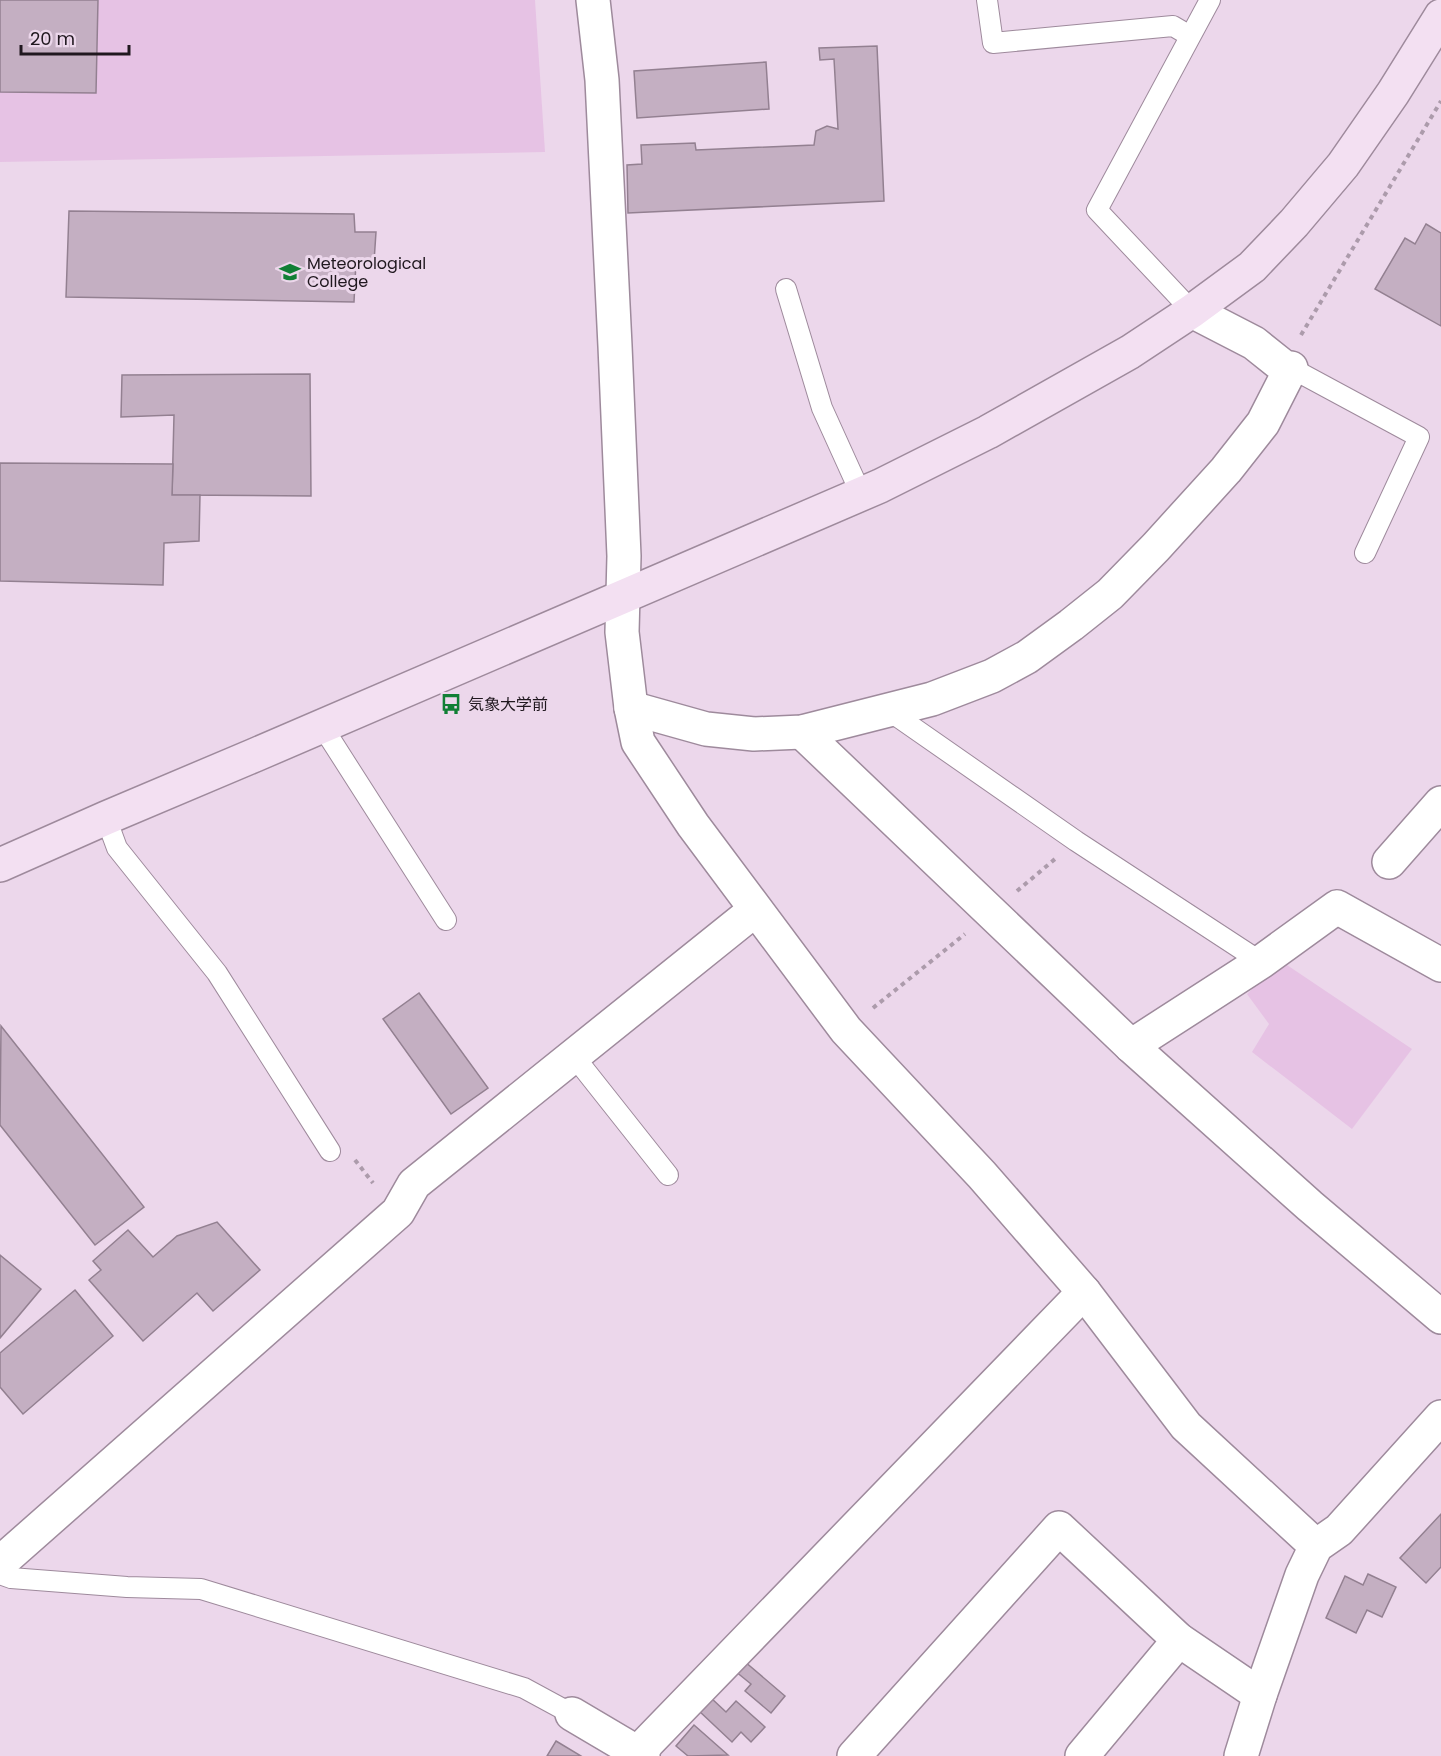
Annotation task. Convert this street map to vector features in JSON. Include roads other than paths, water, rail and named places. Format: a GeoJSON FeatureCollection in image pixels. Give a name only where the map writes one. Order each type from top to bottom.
{"type":"FeatureCollection","features":[{"type":"Feature","properties":{"kind":"street"},"geometry":{"type":"LineString","coordinates":[[593,0],[602,80],[615,346],[624,556],[622,632],[631,708],[638,742],[693,825],[846,1030],[982,1175],[1084,1292],[1186,1426],[1316,1546]]}},
{"type":"Feature","properties":{"kind":"street"},"geometry":{"type":"LineString","coordinates":[[0,865],[861,494],[988,432],[1130,352],[1252,267],[1294,223],[1344,165],[1441,16]]}},
{"type":"Feature","properties":{"kind":"street"},"geometry":{"type":"LineString","coordinates":[[631,708],[706,729],[754,734],[802,732],[932,699],[992,675],[1027,657],[1110,594],[1227,470],[1263,423],[1287,368],[1254,343],[1192,310]]}},
{"type":"Feature","properties":{"kind":"street"},"geometry":{"type":"LineString","coordinates":[[802,732],[1131,1046],[1310,1206],[1441,1317]]}},
{"type":"Feature","properties":{"kind":"street"},"geometry":{"type":"LineString","coordinates":[[1389,862],[1441,803]]}},
{"type":"Feature","properties":{"kind":"street"},"geometry":{"type":"LineString","coordinates":[[1131,1046],[1261,962],[1337,907],[1441,965]]}},
{"type":"Feature","properties":{"kind":"street"},"geometry":{"type":"LineString","coordinates":[[0,1563],[398,1212],[414,1184],[755,910]]}},
{"type":"Feature","properties":{"kind":"street"},"geometry":{"type":"LineString","coordinates":[[572,1714],[641,1755],[648,1742],[1084,1292]]}},
{"type":"Feature","properties":{"kind":"street"},"geometry":{"type":"LineString","coordinates":[[1241,1756],[1302,1575],[1316,1546],[1339,1530],[1441,1417]]}},
{"type":"Feature","properties":{"kind":"street"},"geometry":{"type":"LineString","coordinates":[[854,1756],[1059,1528],[1179,1640],[1260,1695]]}},
{"type":"Feature","properties":{"kind":"street"},"geometry":{"type":"LineString","coordinates":[[1082,1756],[1179,1640]]}},
{"type":"Feature","properties":{"kind":"lane"},"geometry":{"type":"LineString","coordinates":[[987,0],[993,43],[1173,26],[1190,36]]}},
{"type":"Feature","properties":{"kind":"lane"},"geometry":{"type":"LineString","coordinates":[[1192,310],[1097,210],[1210,0]]}},
{"type":"Feature","properties":{"kind":"lane"},"geometry":{"type":"LineString","coordinates":[[786,289],[822,408],[861,494]]}},
{"type":"Feature","properties":{"kind":"lane"},"geometry":{"type":"LineString","coordinates":[[1287,368],[1419,437],[1365,553]]}},
{"type":"Feature","properties":{"kind":"lane"},"geometry":{"type":"LineString","coordinates":[[888,710],[1076,841],[1261,962]]}},
{"type":"Feature","properties":{"kind":"lane"},"geometry":{"type":"LineString","coordinates":[[322,726],[446,920]]}},
{"type":"Feature","properties":{"kind":"lane"},"geometry":{"type":"LineString","coordinates":[[106,818],[117,848],[217,973],[330,1151]]}},
{"type":"Feature","properties":{"kind":"lane"},"geometry":{"type":"LineString","coordinates":[[573,1055],[668,1175]]}},
{"type":"Feature","properties":{"kind":"lane"},"geometry":{"type":"LineString","coordinates":[[0,1574],[11,1578],[46,1581],[201,1589],[524,1688],[572,1714]]}},
{"type":"Feature","properties":{"kind":"place","name":"Meteorological College"},"geometry":{"type":"Point","coordinates":[290,272]}},
{"type":"Feature","properties":{"kind":"place","name":"気象大学前"},"geometry":{"type":"Point","coordinates":[451,704]}}]}
